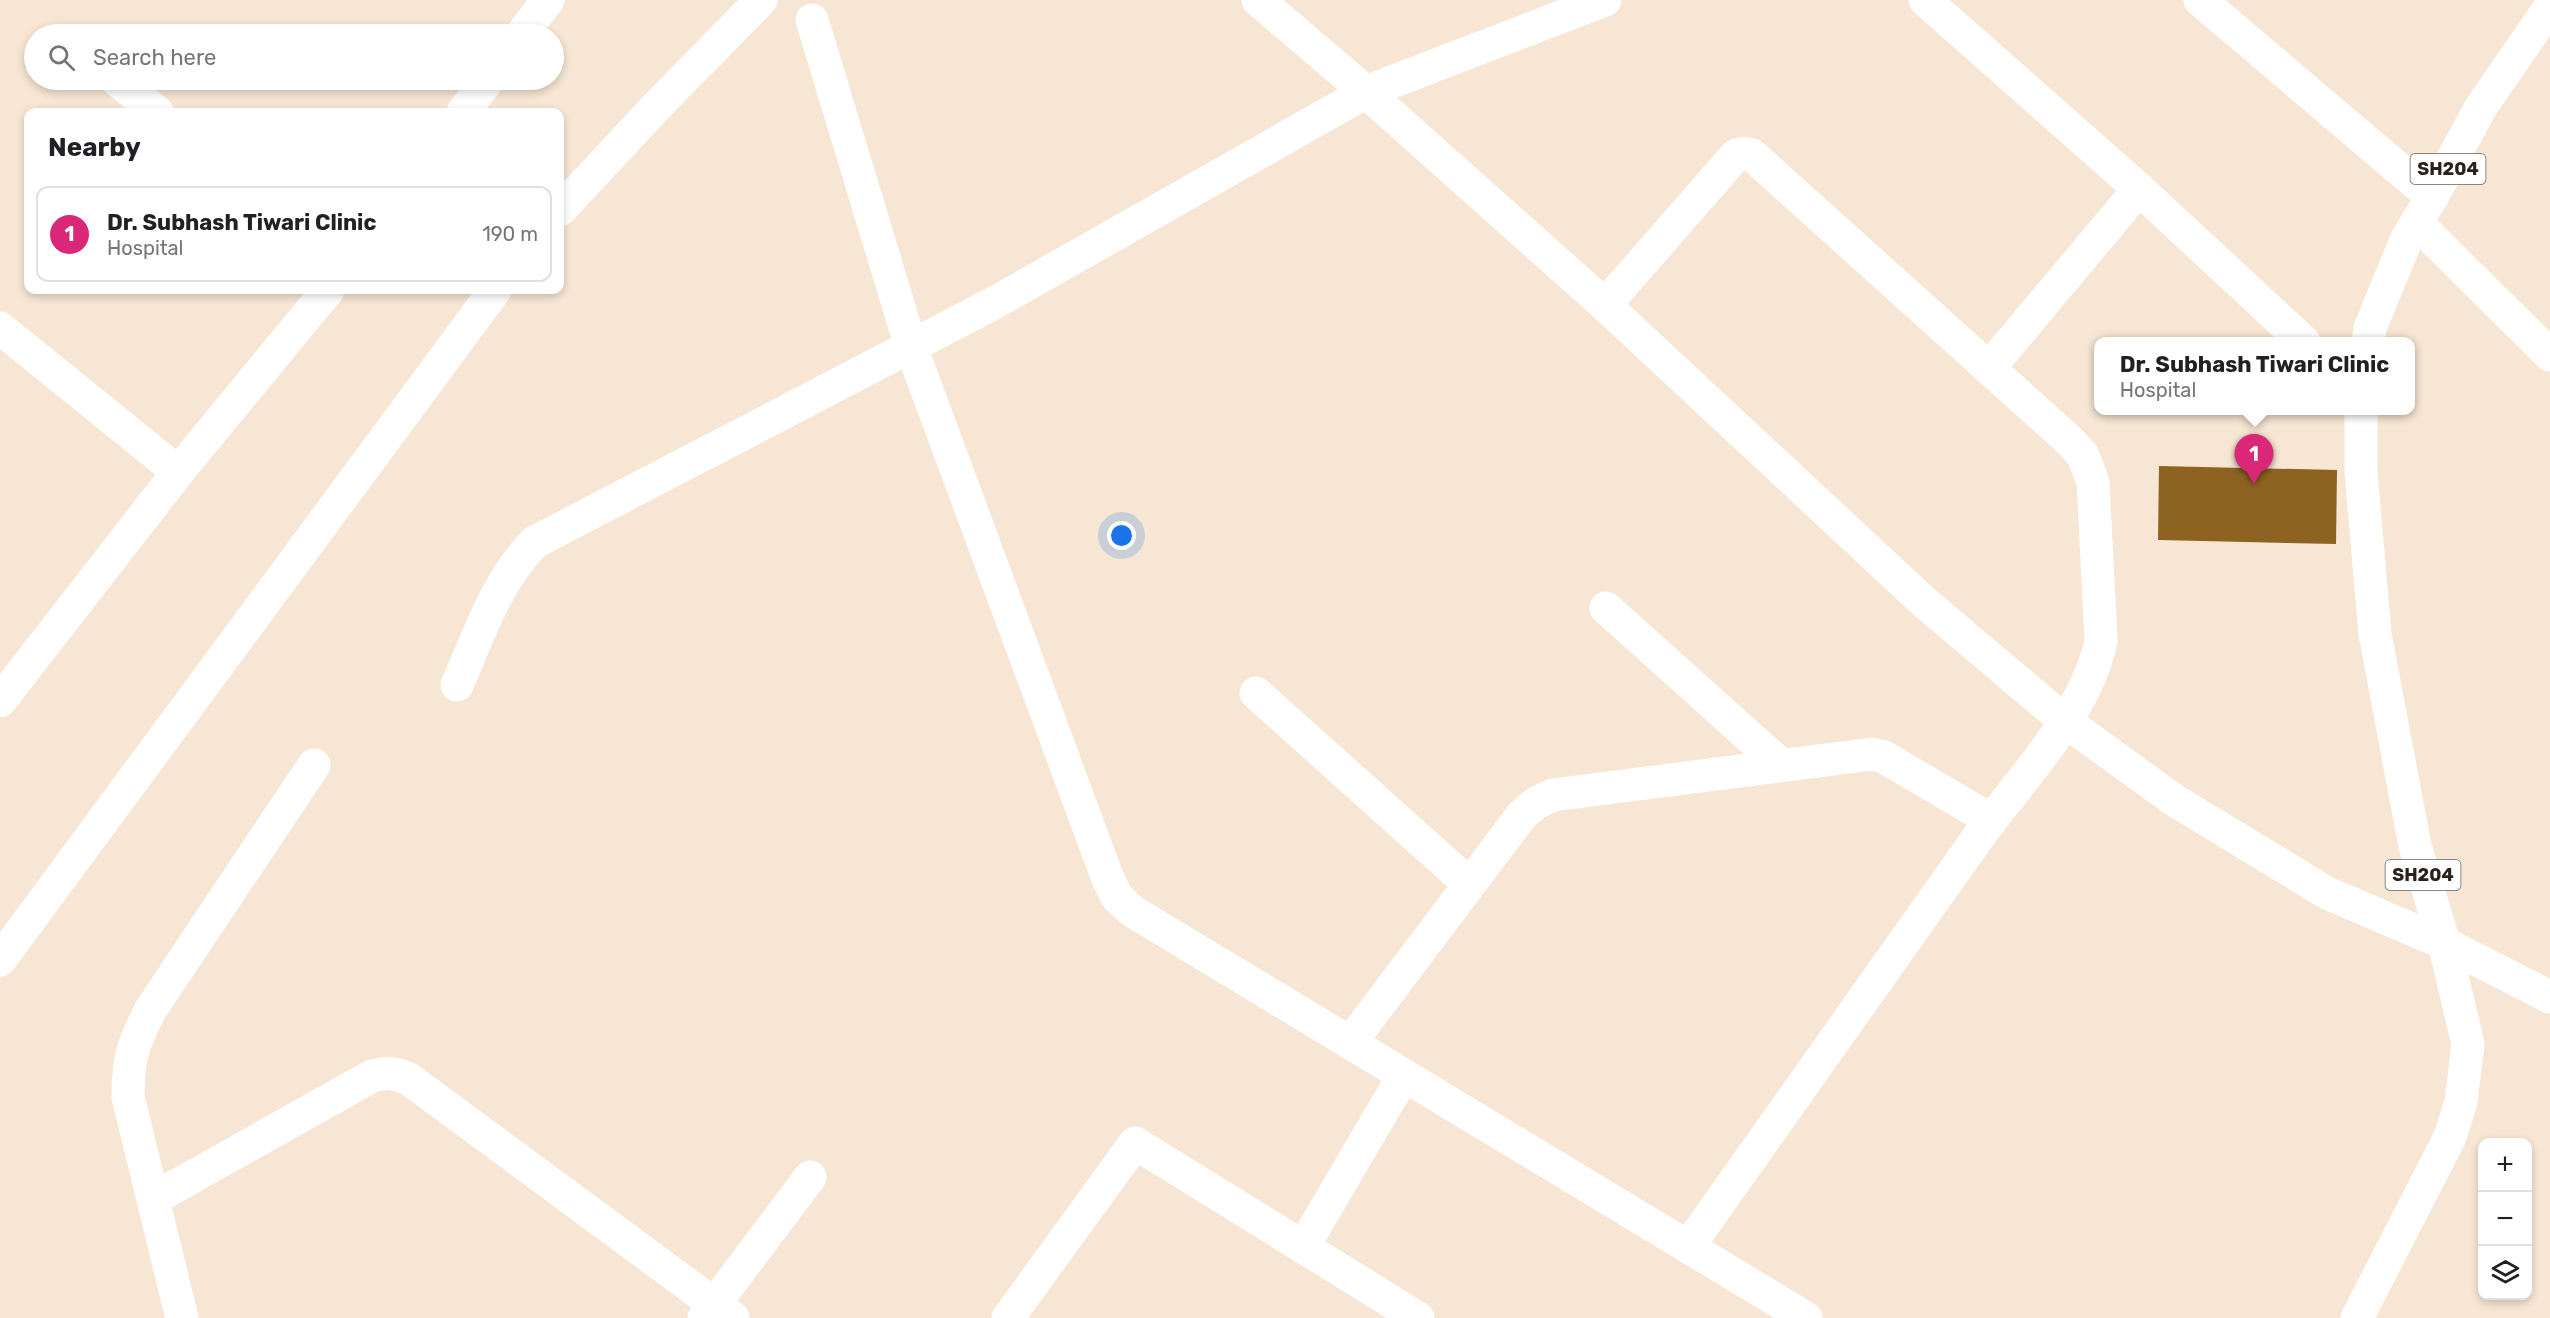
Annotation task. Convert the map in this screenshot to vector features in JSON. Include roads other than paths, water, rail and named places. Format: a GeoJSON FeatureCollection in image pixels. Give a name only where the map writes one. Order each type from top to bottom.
{"type":"FeatureCollection","features":[{"type":"Feature","properties":{"kind":"street"},"geometry":{"type":"LineString","coordinates":[[530,24],[548,0]]}},
{"type":"Feature","properties":{"kind":"street"},"geometry":{"type":"LineString","coordinates":[[564,206],[760,0]]}},
{"type":"Feature","properties":{"kind":"street"},"geometry":{"type":"LineString","coordinates":[[1258,0],[1366,92],[1605,305],[1924,602],[2065,721],[2174,800],[2327,893],[2444,943],[2550,997]]}},
{"type":"Feature","properties":{"kind":"street"},"geometry":{"type":"LineString","coordinates":[[457,685],[504,580],[517,561],[535,543],[1007,296],[1366,92],[1605,0]]}},
{"type":"Feature","properties":{"kind":"street"},"geometry":{"type":"LineString","coordinates":[[1925,0],[2139,189],[2299,337]]}},
{"type":"Feature","properties":{"kind":"street"},"geometry":{"type":"LineString","coordinates":[[2200,0],[2425,210],[2550,356]]}},
{"type":"Feature","properties":{"kind":"street","name":"SH204"},"geometry":{"type":"LineString","coordinates":[[2369,337],[2370,328],[2407,238],[2425,210],[2481,107],[2550,7]]}},
{"type":"Feature","properties":{"kind":"street"},"geometry":{"type":"LineString","coordinates":[[812,20],[911,347],[1103,868],[1117,897],[1132,911],[1806,1318]]}},
{"type":"Feature","properties":{"kind":"street"},"geometry":{"type":"LineString","coordinates":[[130,90],[152,108]]}},
{"type":"Feature","properties":{"kind":"street"},"geometry":{"type":"LineString","coordinates":[[466,108],[480,90]]}},
{"type":"Feature","properties":{"kind":"street"},"geometry":{"type":"LineString","coordinates":[[1605,305],[1736,155],[1744,153],[1752,156],[2072,442],[2083,456],[2093,482],[2101,640],[2091,676],[2065,721],[1991,820],[1688,1246]]}},
{"type":"Feature","properties":{"kind":"street"},"geometry":{"type":"LineString","coordinates":[[1989,368],[2139,189]]}},
{"type":"Feature","properties":{"kind":"street"},"geometry":{"type":"LineString","coordinates":[[6,681],[325,294]]}},
{"type":"Feature","properties":{"kind":"street"},"geometry":{"type":"LineString","coordinates":[[0,960],[492,294]]}},
{"type":"Feature","properties":{"kind":"street"},"geometry":{"type":"LineString","coordinates":[[0,328],[178,472]]}},
{"type":"Feature","properties":{"kind":"street","name":"SH204"},"geometry":{"type":"LineString","coordinates":[[2356,1317],[2450,1137],[2461,1102],[2468,1044],[2444,943],[2415,846],[2375,634],[2361,471],[2361,415]]}},
{"type":"Feature","properties":{"kind":"street"},"geometry":{"type":"LineString","coordinates":[[1606,608],[1781,765]]}},
{"type":"Feature","properties":{"kind":"street"},"geometry":{"type":"LineString","coordinates":[[1256,693],[1469,884]]}},
{"type":"Feature","properties":{"kind":"street"},"geometry":{"type":"LineString","coordinates":[[1350,1043],[1522,814],[1553,795],[1860,755],[1884,757],[1991,820]]}},
{"type":"Feature","properties":{"kind":"street"},"geometry":{"type":"LineString","coordinates":[[182,1318],[128,1097],[128,1066],[136,1039],[151,1009],[314,765]]}},
{"type":"Feature","properties":{"kind":"street"},"geometry":{"type":"LineString","coordinates":[[153,1199],[372,1076],[385,1073],[398,1074],[409,1079],[717,1313],[810,1177]]}},
{"type":"Feature","properties":{"kind":"street"},"geometry":{"type":"LineString","coordinates":[[1303,1247],[1404,1075]]}},
{"type":"Feature","properties":{"kind":"street"},"geometry":{"type":"LineString","coordinates":[[1008,1318],[1135,1143],[1418,1318]]}},
{"type":"Feature","properties":{"kind":"place","name":"Dr. Subhash Tiwari Clinic"},"geometry":{"type":"Point","coordinates":[2254,484]}}]}
